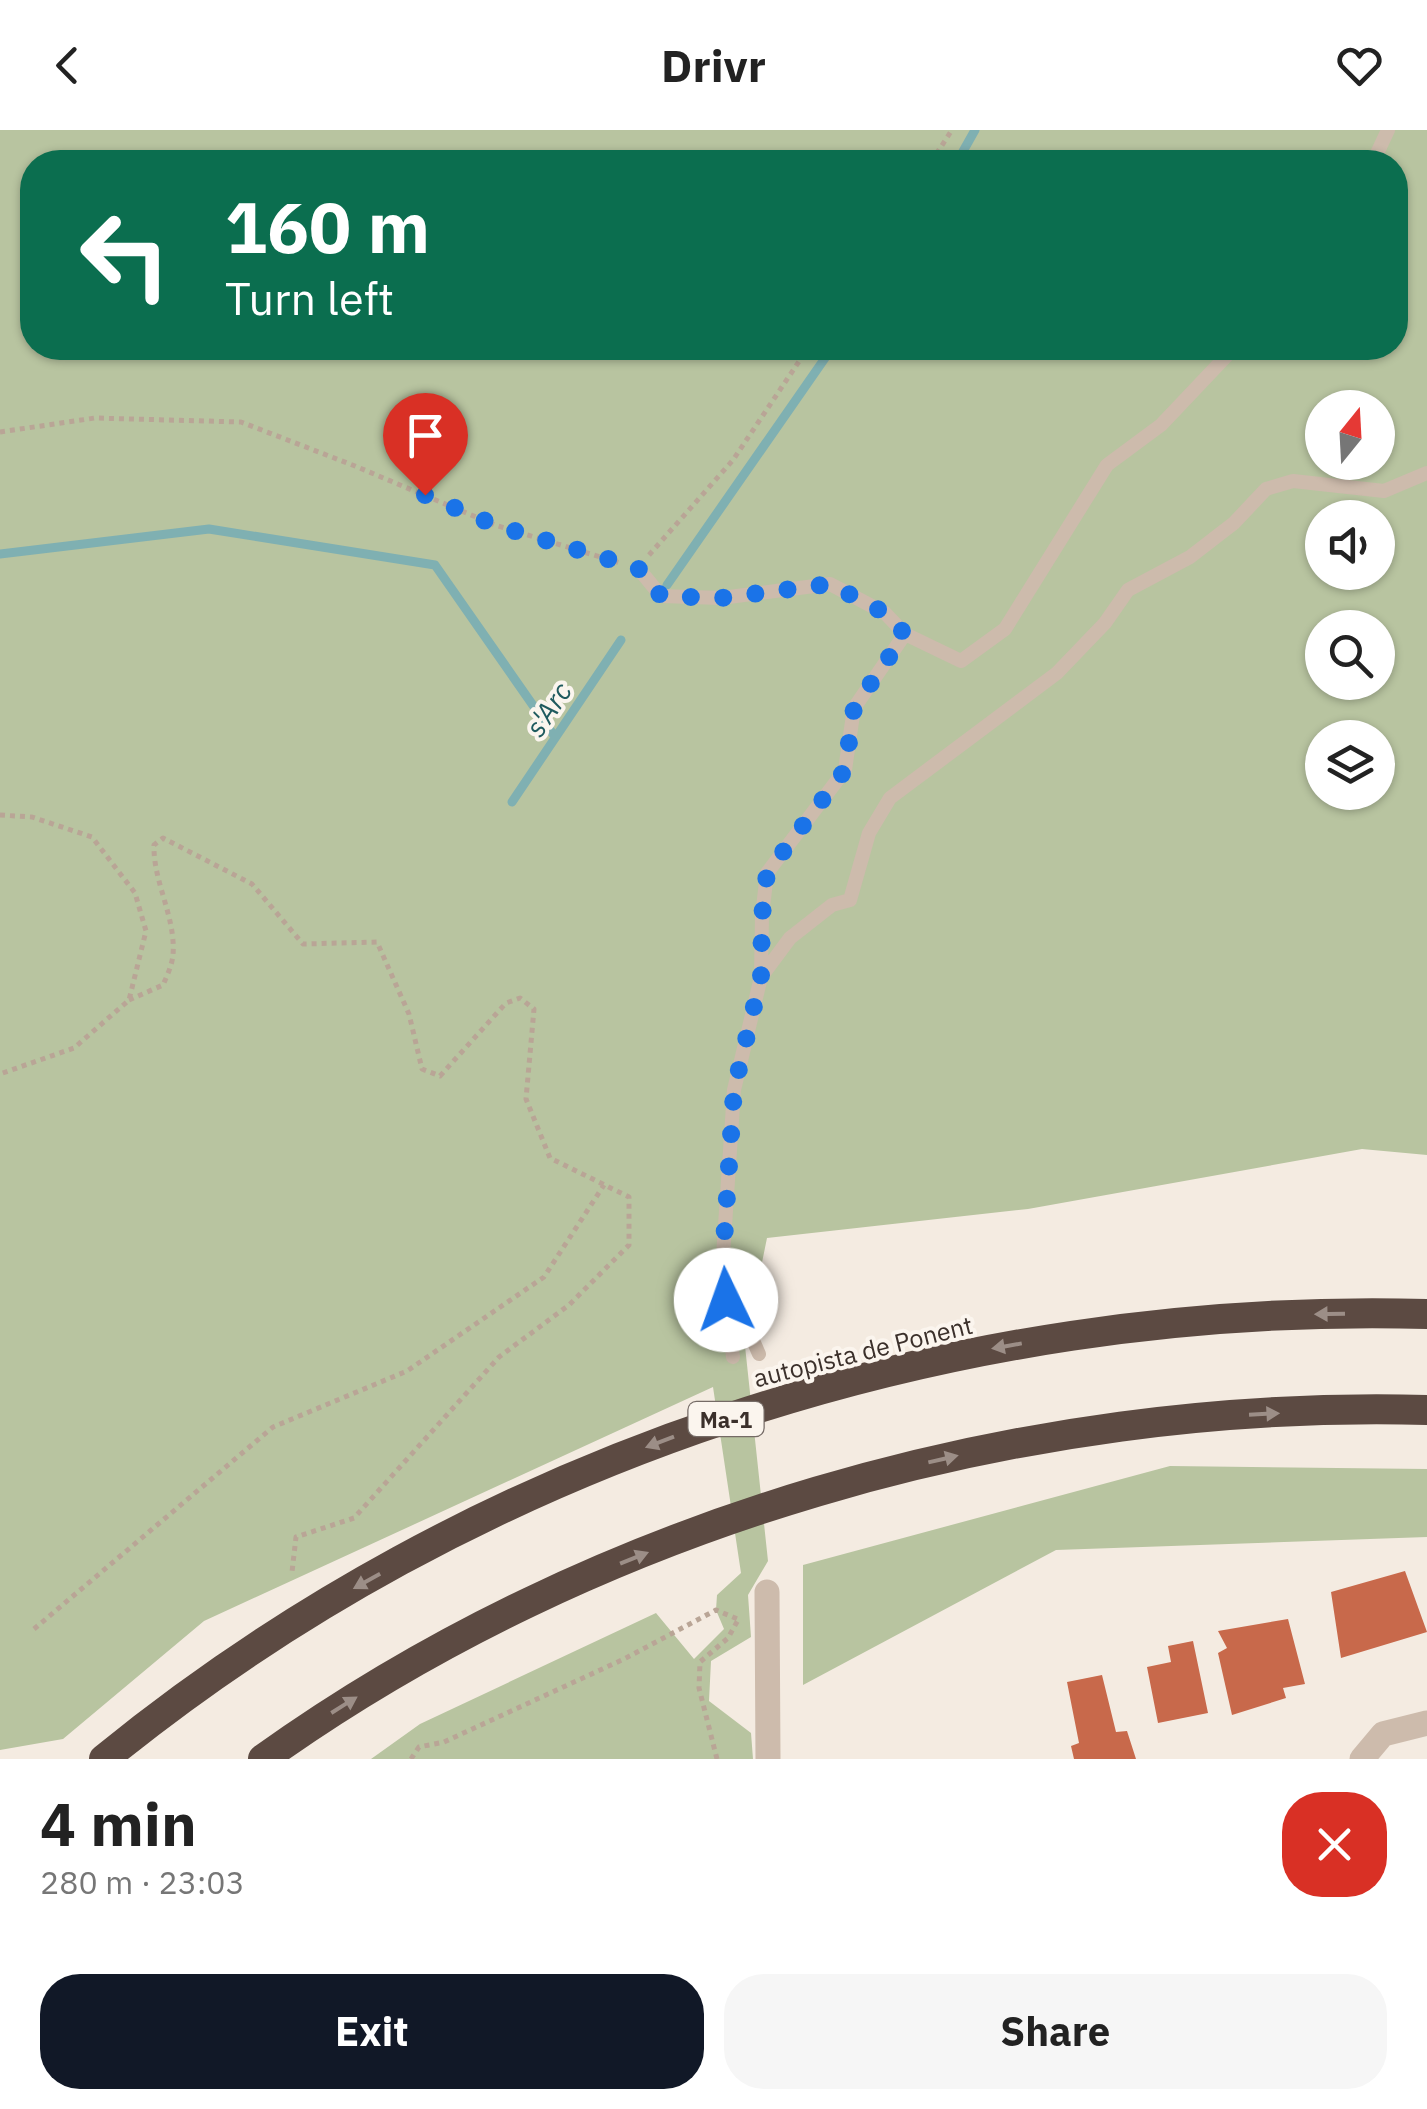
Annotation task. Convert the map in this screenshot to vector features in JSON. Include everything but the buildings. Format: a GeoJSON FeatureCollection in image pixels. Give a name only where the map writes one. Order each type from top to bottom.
{"type":"FeatureCollection","features":[{"type":"Feature","properties":{"kind":"highway","name":"autopista de Ponent"},"geometry":{"type":"LineString","coordinates":[[104,1759],[196,1689],[384,1571],[526,1500],[693,1430],[848,1381],[926,1362],[1084,1333],[1243,1317],[1427,1314]]}},
{"type":"Feature","properties":{"kind":"highway"},"geometry":{"type":"LineString","coordinates":[[263,1759],[350,1700],[486,1626],[629,1559],[776,1504],[929,1462],[1085,1431],[1240,1415],[1427,1410]]}},
{"type":"Feature","properties":{"kind":"street"},"geometry":{"type":"LineString","coordinates":[[767,1592],[768,1759]]}},
{"type":"Feature","properties":{"kind":"street"},"geometry":{"type":"LineString","coordinates":[[1362,1759],[1383,1734],[1427,1723]]}},
{"type":"Feature","properties":{"kind":"lane"},"geometry":{"type":"LineString","coordinates":[[638,568],[661,596],[721,598],[830,584],[885,613],[905,634],[961,662],[1005,629],[1108,465],[1160,425],[1222,360]]}},
{"type":"Feature","properties":{"kind":"lane"},"geometry":{"type":"LineString","coordinates":[[761,977],[790,938],[832,905],[850,900],[869,833],[890,798],[1056,673],[1105,623],[1128,590],[1190,557],[1234,523],[1266,489],[1293,482],[1384,491],[1427,473]]}},
{"type":"Feature","properties":{"kind":"lane"},"geometry":{"type":"LineString","coordinates":[[733,1356],[722,1272],[734,1090],[761,977],[767,873],[845,770],[854,708],[905,634]]}},
{"type":"Feature","properties":{"kind":"lane"},"geometry":{"type":"LineString","coordinates":[[722,1272],[759,1354]]}},
{"type":"Feature","properties":{"kind":"path"},"geometry":{"type":"LineString","coordinates":[[0,432],[95,418],[240,422],[495,525],[638,568],[733,460],[800,360]]}},
{"type":"Feature","properties":{"kind":"path"},"geometry":{"type":"LineString","coordinates":[[0,814],[32,816],[92,836],[134,893],[146,931],[130,1000]]}},
{"type":"Feature","properties":{"kind":"path"},"geometry":{"type":"LineString","coordinates":[[0,1074],[74,1048],[130,1000],[163,985],[173,958],[170,919],[154,857],[154,845],[163,838],[252,884],[304,944],[378,942],[409,1014],[422,1068],[440,1076],[506,1003],[520,998],[534,1008],[526,1099],[550,1158],[629,1197],[629,1245],[569,1305],[499,1357],[354,1518],[296,1537],[292,1572]]}},
{"type":"Feature","properties":{"kind":"path"},"geometry":{"type":"LineString","coordinates":[[34,1630],[272,1427],[408,1372],[544,1277],[604,1184]]}},
{"type":"Feature","properties":{"kind":"path"},"geometry":{"type":"LineString","coordinates":[[717,1759],[698,1688],[700,1662],[728,1638],[741,1605]]}},
{"type":"Feature","properties":{"kind":"path"},"geometry":{"type":"LineString","coordinates":[[411,1759],[419,1747],[444,1742],[624,1659],[716,1610],[739,1618]]}},
{"type":"Feature","properties":{"kind":"path"},"geometry":{"type":"LineString","coordinates":[[739,1618],[742,1629]]}},
{"type":"Feature","properties":{"kind":"green space"},"geometry":{"type":"Polygon","coordinates":[[[0,130],[1427,130],[1427,1155],[1362,1149],[1028,1209],[767,1238],[745,1346],[768,1561],[748,1595],[751,1637],[711,1661],[709,1701],[751,1733],[753,1759],[371,1759],[420,1724],[656,1613],[694,1659],[724,1629],[716,1610],[717,1595],[741,1573],[713,1387],[204,1621],[63,1739],[0,1750],[0,130]]]}},
{"type":"Feature","properties":{"kind":"green space"},"geometry":{"type":"Polygon","coordinates":[[[1170,1466],[1427,1469],[1427,1537],[1056,1550],[803,1685],[803,1565],[1170,1466]]]}},
{"type":"Feature","properties":{"kind":"waterway"},"geometry":{"type":"LineString","coordinates":[[964,150],[975,130]]}},
{"type":"Feature","properties":{"kind":"waterway"},"geometry":{"type":"LineString","coordinates":[[667,585],[824,360]]}},
{"type":"Feature","properties":{"kind":"waterway"},"geometry":{"type":"LineString","coordinates":[[0,554],[209,529],[435,565],[553,734]]}},
{"type":"Feature","properties":{"kind":"waterway","name":"s'Arc"},"geometry":{"type":"LineString","coordinates":[[512,802],[621,640]]}},
{"type":"Feature","properties":{"kind":"route"},"geometry":{"type":"LineString","coordinates":[[425,495],[495,525],[638,568],[661,596],[721,598],[830,584],[885,613],[905,634],[854,708],[845,770],[767,873],[761,977],[734,1090],[722,1272],[726,1300]]}}]}
